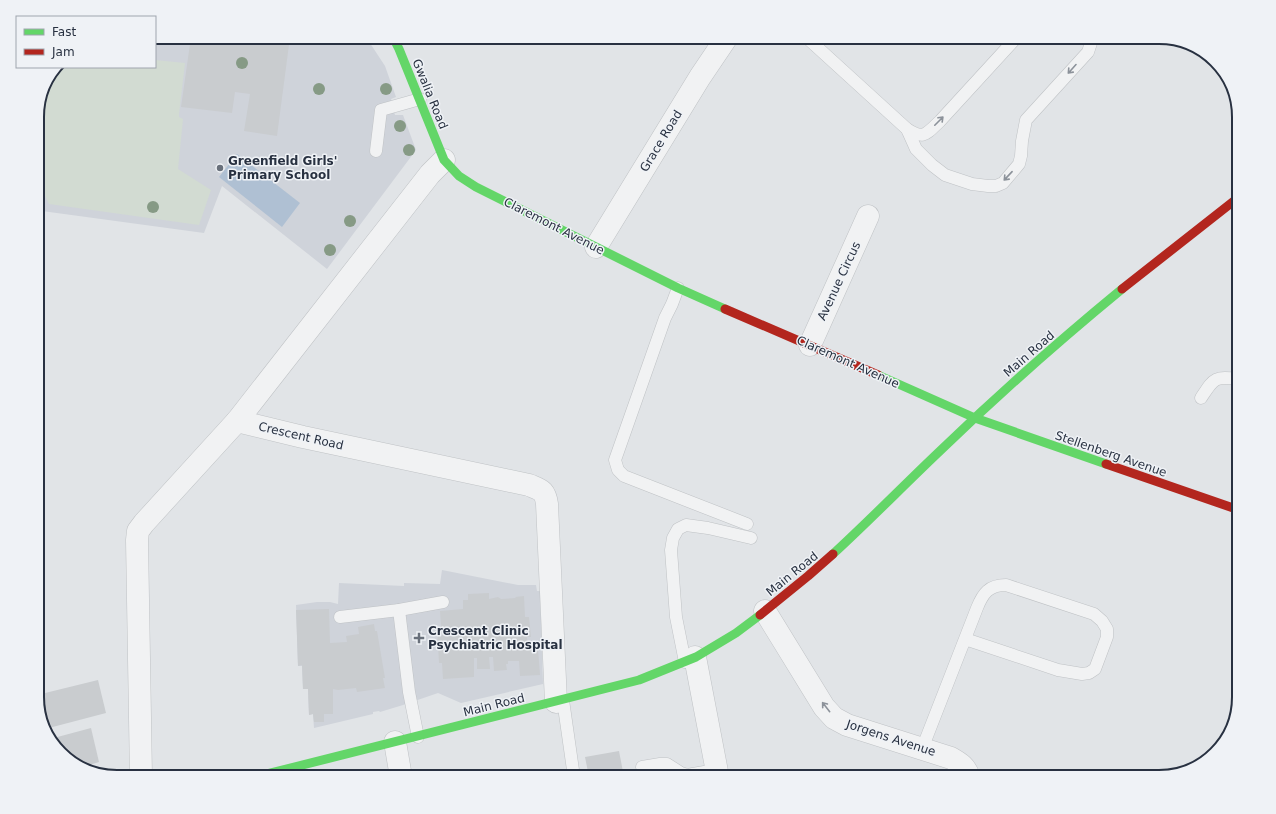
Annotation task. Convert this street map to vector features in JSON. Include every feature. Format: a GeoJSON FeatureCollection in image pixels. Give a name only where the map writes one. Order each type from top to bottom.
{"type":"FeatureCollection","features":[{"type":"Feature","properties":{"kind":"main road","name":"Gwalia Road"},"geometry":{"type":"LineString","coordinates":[[396,44],[444,160]]}},
{"type":"Feature","properties":{"kind":"main road","name":"Claremont Avenue"},"geometry":{"type":"LineString","coordinates":[[444,160],[459,176],[476,187],[678,288],[975,418]]}},
{"type":"Feature","properties":{"kind":"main road","name":"Main Road"},"geometry":{"type":"LineString","coordinates":[[282,770],[418,737],[639,680],[690,659],[731,635],[800,584],[837,552],[975,418],[1100,308],[1232,203]]}},
{"type":"Feature","properties":{"kind":"main road","name":"Stellenberg Avenue"},"geometry":{"type":"LineString","coordinates":[[975,418],[1232,508]]}},
{"type":"Feature","properties":{"kind":"street","name":"Grace Road"},"geometry":{"type":"LineString","coordinates":[[596,247],[700,77],[722,44]]}},
{"type":"Feature","properties":{"kind":"street"},"geometry":{"type":"LineString","coordinates":[[141,770],[138,531],[237,420],[430,174],[444,160]]}},
{"type":"Feature","properties":{"kind":"street","name":"Avenue Circus"},"geometry":{"type":"LineString","coordinates":[[810,345],[868,216]]}},
{"type":"Feature","properties":{"kind":"street","name":"Crescent Road"},"geometry":{"type":"LineString","coordinates":[[237,420],[303,437],[529,485],[541,490],[546,496],[559,701]]}},
{"type":"Feature","properties":{"kind":"street","name":"Jorgens Avenue"},"geometry":{"type":"LineString","coordinates":[[765,611],[824,707],[834,718],[847,725],[951,758],[961,763],[967,770]]}},
{"type":"Feature","properties":{"kind":"street"},"geometry":{"type":"LineString","coordinates":[[690,659],[716,770]]}},
{"type":"Feature","properties":{"kind":"street"},"geometry":{"type":"LineString","coordinates":[[394,742],[400,770]]}},
{"type":"Feature","properties":{"kind":"lane"},"geometry":{"type":"LineString","coordinates":[[814,44],[907,129],[916,134],[922,135],[929,131],[945,116],[1011,44]]}},
{"type":"Feature","properties":{"kind":"lane"},"geometry":{"type":"LineString","coordinates":[[907,129],[916,148],[932,165],[945,175],[972,184],[996,186],[1003,182],[1019,164],[1026,120],[1088,52],[1091,44]]}},
{"type":"Feature","properties":{"kind":"lane"},"geometry":{"type":"LineString","coordinates":[[376,151],[381,110],[420,99]]}},
{"type":"Feature","properties":{"kind":"lane"},"geometry":{"type":"LineString","coordinates":[[678,288],[665,318],[615,460],[618,470],[624,476],[747,524]]}},
{"type":"Feature","properties":{"kind":"lane"},"geometry":{"type":"LineString","coordinates":[[1201,398],[1212,382],[1216,379],[1232,379]]}},
{"type":"Feature","properties":{"kind":"lane"},"geometry":{"type":"LineString","coordinates":[[690,659],[676,618],[671,550],[678,528],[686,526],[708,528],[751,538]]}},
{"type":"Feature","properties":{"kind":"lane"},"geometry":{"type":"LineString","coordinates":[[922,748],[965,638],[981,599],[992,587],[1006,585],[1094,614],[1102,621],[1107,629],[1107,637],[1095,669],[1090,673],[1082,674],[1058,670],[965,638]]}},
{"type":"Feature","properties":{"kind":"lane"},"geometry":{"type":"LineString","coordinates":[[340,617],[399,610],[443,602]]}},
{"type":"Feature","properties":{"kind":"lane"},"geometry":{"type":"LineString","coordinates":[[399,610],[409,692],[418,737]]}},
{"type":"Feature","properties":{"kind":"lane"},"geometry":{"type":"LineString","coordinates":[[559,701],[573,770]]}},
{"type":"Feature","properties":{"kind":"lane"},"geometry":{"type":"LineString","coordinates":[[642,767],[667,764],[676,770]]}},
{"type":"Feature","properties":{"kind":"shaded area","name":"Greenfield Girls' Primary School"},"geometry":{"type":"Polygon","coordinates":[[[156,44],[371,44],[385,66],[396,97],[391,99],[395,115],[403,115],[416,150],[327,269],[222,186],[204,233],[44,211],[45,102],[51,84],[59,72],[63,68],[156,68],[156,44]]]}},
{"type":"Feature","properties":{"kind":"shaded area"},"geometry":{"type":"Polygon","coordinates":[[[156,60],[185,63],[179,114],[179,117],[183,119],[178,169],[211,190],[199,225],[49,204],[44,194],[44,112],[46,98],[51,84],[59,72],[63,68],[156,68],[156,60]]]}},
{"type":"Feature","properties":{"kind":"shaded area","name":"Crescent Clinic Psychiatric Hospital"},"geometry":{"type":"Polygon","coordinates":[[[442,570],[518,585],[536,585],[537,591],[540,591],[543,684],[461,703],[438,693],[380,712],[373,712],[373,714],[314,728],[313,714],[309,715],[308,689],[303,689],[302,666],[298,666],[296,605],[317,602],[330,602],[338,604],[339,583],[404,586],[404,583],[440,584],[442,570]]]}},
{"type":"Feature","properties":{"kind":"water"},"geometry":{"type":"Polygon","coordinates":[[[237,154],[300,203],[282,227],[219,177],[237,154]]]}},
{"type":"Feature","properties":{"kind":"building"},"geometry":{"type":"Polygon","coordinates":[[[190,44],[289,44],[277,136],[244,131],[250,94],[235,92],[232,113],[181,107],[190,44]]]}},
{"type":"Feature","properties":{"kind":"building"},"geometry":{"type":"Polygon","coordinates":[[[489,593],[489,599],[498,597],[501,599],[516,598],[515,597],[524,596],[525,617],[529,617],[531,637],[527,637],[528,650],[538,649],[540,675],[520,676],[519,661],[508,661],[508,664],[506,664],[507,670],[494,671],[493,657],[489,657],[490,669],[477,669],[477,658],[474,658],[474,677],[443,679],[442,663],[439,663],[437,627],[441,626],[440,611],[463,609],[463,600],[468,600],[468,594],[489,593]]]}},
{"type":"Feature","properties":{"kind":"building"},"geometry":{"type":"Polygon","coordinates":[[[329,609],[330,643],[347,642],[346,636],[359,634],[358,627],[374,624],[375,631],[377,631],[385,678],[383,678],[385,688],[357,692],[356,688],[338,690],[333,689],[333,714],[324,714],[324,722],[314,722],[313,714],[309,715],[308,689],[303,689],[302,665],[298,666],[296,610],[329,609]]]}},
{"type":"Feature","properties":{"kind":"building"},"geometry":{"type":"Polygon","coordinates":[[[98,680],[106,713],[51,727],[45,712],[44,693],[98,680]]]}},
{"type":"Feature","properties":{"kind":"building"},"geometry":{"type":"Polygon","coordinates":[[[91,728],[99,762],[90,765],[84,763],[69,752],[56,737],[91,728]]]}},
{"type":"Feature","properties":{"kind":"building"},"geometry":{"type":"Polygon","coordinates":[[[619,751],[623,770],[588,770],[585,757],[619,751]]]}},
{"type":"Feature","properties":{"kind":"traffic: fast"},"geometry":{"type":"LineString","coordinates":[[396,44],[444,160],[459,176],[476,187],[678,288],[725,309]]}},
{"type":"Feature","properties":{"kind":"traffic: fast"},"geometry":{"type":"LineString","coordinates":[[833,554],[1008,387],[1122,289]]}},
{"type":"Feature","properties":{"kind":"traffic: fast"},"geometry":{"type":"LineString","coordinates":[[878,375],[975,418],[1106,464]]}},
{"type":"Feature","properties":{"kind":"traffic: fast"},"geometry":{"type":"LineString","coordinates":[[283,770],[639,680],[696,657],[736,633],[760,615]]}},
{"type":"Feature","properties":{"kind":"traffic: jam"},"geometry":{"type":"LineString","coordinates":[[1122,289],[1232,203]]}},
{"type":"Feature","properties":{"kind":"traffic: jam"},"geometry":{"type":"LineString","coordinates":[[725,309],[878,375]]}},
{"type":"Feature","properties":{"kind":"traffic: jam"},"geometry":{"type":"LineString","coordinates":[[1106,464],[1232,508]]}},
{"type":"Feature","properties":{"kind":"traffic: jam"},"geometry":{"type":"LineString","coordinates":[[760,615],[833,554]]}},
{"type":"Feature","properties":{"kind":"place","name":"Greenfield Girls' Primary School"},"geometry":{"type":"Point","coordinates":[220,168]}},
{"type":"Feature","properties":{"kind":"place","name":"Crescent Clinic Psychiatric Hospital"},"geometry":{"type":"Point","coordinates":[419,638]}}]}
